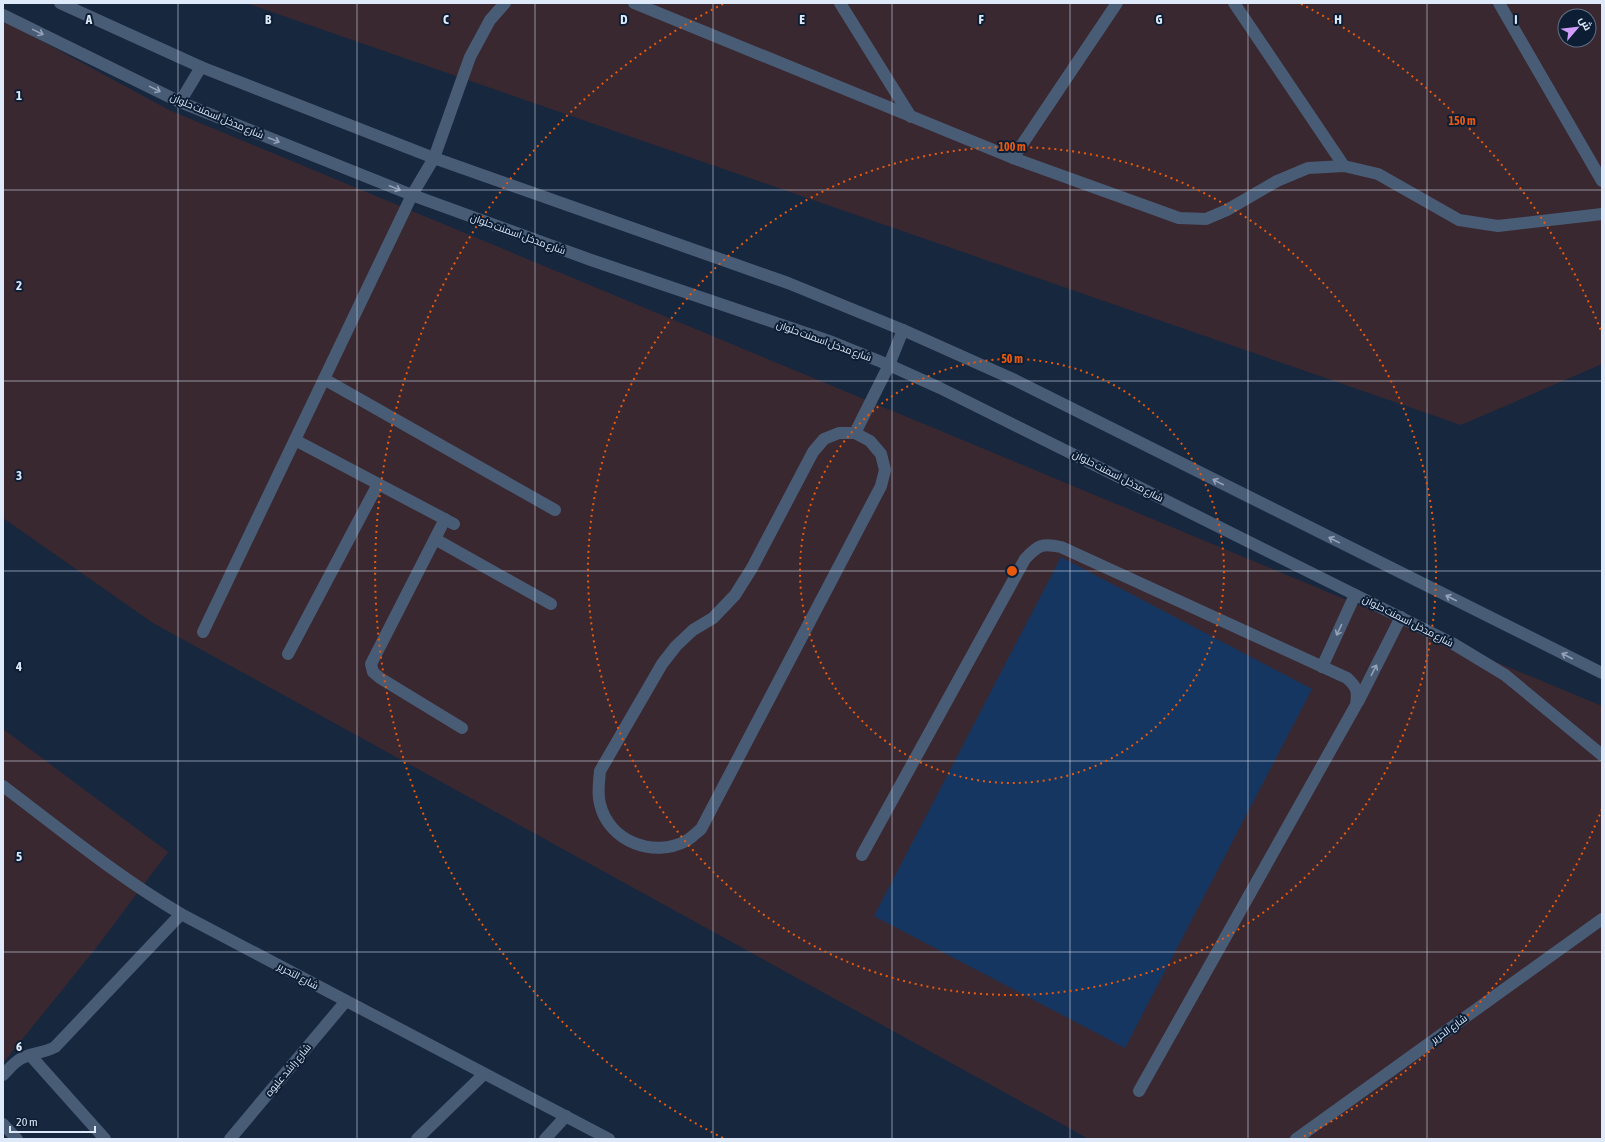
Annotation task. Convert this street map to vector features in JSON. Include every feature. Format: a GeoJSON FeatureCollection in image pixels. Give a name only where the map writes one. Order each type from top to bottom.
{"type":"FeatureCollection","features":[{"type":"Feature","properties":{"kind":"street"},"geometry":{"type":"LineString","coordinates":[[60,3],[201,68],[434,158],[788,283],[903,330],[1015,380],[1602,673]]}},
{"type":"Feature","properties":{"kind":"street"},"geometry":{"type":"LineString","coordinates":[[203,632],[412,195],[434,158],[470,58],[490,20],[505,3]]}},
{"type":"Feature","properties":{"kind":"street"},"geometry":{"type":"LineString","coordinates":[[634,3],[1014,158],[1179,218],[1206,219],[1227,210],[1277,181],[1308,168],[1344,166],[1378,174],[1459,220],[1498,226],[1602,214]]}},
{"type":"Feature","properties":{"kind":"street"},"geometry":{"type":"LineString","coordinates":[[840,3],[911,116]]}},
{"type":"Feature","properties":{"kind":"street"},"geometry":{"type":"LineString","coordinates":[[1014,158],[1117,3]]}},
{"type":"Feature","properties":{"kind":"street"},"geometry":{"type":"LineString","coordinates":[[1234,3],[1344,166]]}},
{"type":"Feature","properties":{"kind":"street"},"geometry":{"type":"LineString","coordinates":[[1499,3],[1602,181]]}},
{"type":"Feature","properties":{"kind":"street","name":"شارع مدخل اسمنت حلوان"},"geometry":{"type":"LineString","coordinates":[[3,15],[180,102],[412,195],[591,260],[832,342],[889,365],[983,409],[1452,643],[1505,675],[1602,755]]}},
{"type":"Feature","properties":{"kind":"street"},"geometry":{"type":"LineString","coordinates":[[180,102],[201,68]]}},
{"type":"Feature","properties":{"kind":"street"},"geometry":{"type":"LineString","coordinates":[[855,433],[889,365],[903,330]]}},
{"type":"Feature","properties":{"kind":"street"},"geometry":{"type":"LineString","coordinates":[[324,379],[556,510]]}},
{"type":"Feature","properties":{"kind":"street"},"geometry":{"type":"LineString","coordinates":[[839,433],[855,433],[870,441],[881,454],[885,470],[881,486],[701,830],[687,840],[670,847],[653,848],[635,844],[620,835],[608,822],[600,806],[598,788],[600,771],[662,664],[676,646],[694,630],[713,618],[735,595],[752,568],[813,452],[824,439],[839,433]]}},
{"type":"Feature","properties":{"kind":"street"},"geometry":{"type":"LineString","coordinates":[[295,440],[450,521],[435,539],[371,664],[373,672],[380,678],[462,728]]}},
{"type":"Feature","properties":{"kind":"street"},"geometry":{"type":"LineString","coordinates":[[288,654],[378,484]]}},
{"type":"Feature","properties":{"kind":"street"},"geometry":{"type":"LineString","coordinates":[[435,539],[551,604]]}},
{"type":"Feature","properties":{"kind":"street"},"geometry":{"type":"LineString","coordinates":[[862,855],[1024,559],[1034,549],[1047,544],[1061,547],[1347,678],[1355,685],[1358,695],[1356,705]]}},
{"type":"Feature","properties":{"kind":"street"},"geometry":{"type":"LineString","coordinates":[[1322,667],[1355,595]]}},
{"type":"Feature","properties":{"kind":"street"},"geometry":{"type":"LineString","coordinates":[[1139,1091],[1356,705],[1401,618]]}},
{"type":"Feature","properties":{"kind":"street","name":"شارع التحرير"},"geometry":{"type":"LineString","coordinates":[[3,786],[112,870],[181,914],[609,1139]]}},
{"type":"Feature","properties":{"kind":"street"},"geometry":{"type":"LineString","coordinates":[[3,1075],[20,1059],[30,1055],[39,1054],[55,1047],[181,914]]}},
{"type":"Feature","properties":{"kind":"street","name":"شارع الحرير"},"geometry":{"type":"LineString","coordinates":[[1296,1139],[1602,919]]}},
{"type":"Feature","properties":{"kind":"street","name":"شارع راشد عليوه"},"geometry":{"type":"LineString","coordinates":[[230,1139],[346,1001]]}},
{"type":"Feature","properties":{"kind":"street"},"geometry":{"type":"LineString","coordinates":[[30,1055],[105,1139]]}},
{"type":"Feature","properties":{"kind":"street"},"geometry":{"type":"LineString","coordinates":[[417,1139],[484,1074]]}},
{"type":"Feature","properties":{"kind":"street"},"geometry":{"type":"LineString","coordinates":[[545,1139],[566,1116]]}},
{"type":"Feature","properties":{"kind":"street"},"geometry":{"type":"LineString","coordinates":[[3,1124],[17,1139]]}},
{"type":"Feature","properties":{"kind":"shaded area"},"geometry":{"type":"Polygon","coordinates":[[[246,3],[1602,3],[1602,364],[1461,425],[246,3]]]}},
{"type":"Feature","properties":{"kind":"shaded area"},"geometry":{"type":"Polygon","coordinates":[[[3,20],[169,110],[1602,706],[1602,1139],[1089,1139],[153,623],[3,518],[3,20]]]}},
{"type":"Feature","properties":{"kind":"shaded area"},"geometry":{"type":"Polygon","coordinates":[[[1061,557],[1312,689],[1125,1048],[874,916],[1061,557]]]}},
{"type":"Feature","properties":{"kind":"shaded area"},"geometry":{"type":"Polygon","coordinates":[[[3,729],[168,852],[96,948],[3,1063],[3,729]]]}}]}
